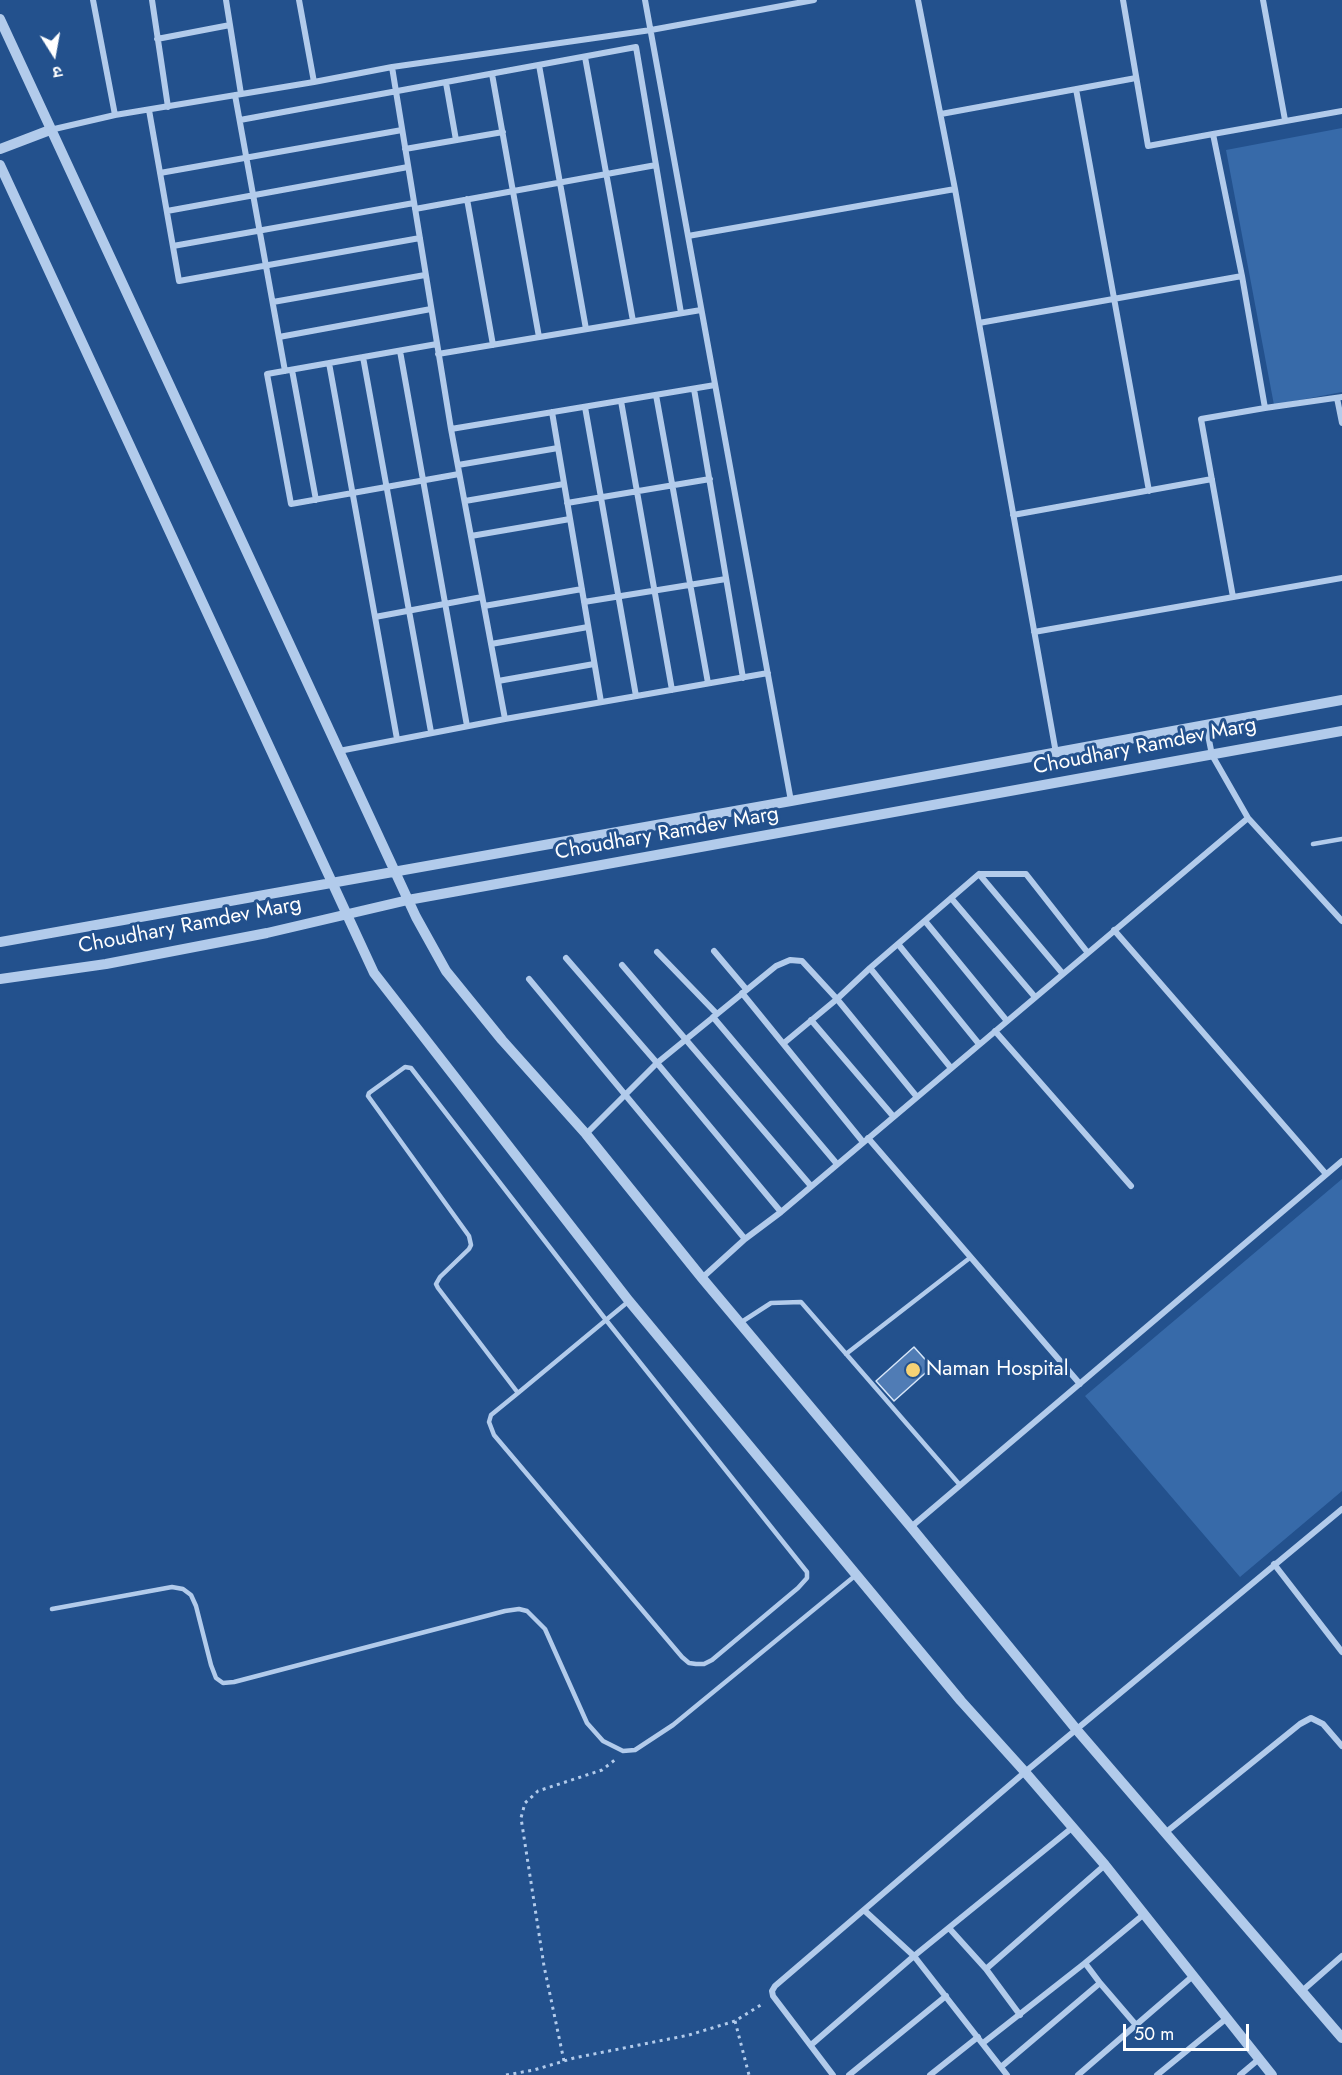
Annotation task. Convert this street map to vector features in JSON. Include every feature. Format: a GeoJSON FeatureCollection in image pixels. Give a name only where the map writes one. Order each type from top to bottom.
{"type":"FeatureCollection","features":[{"type":"Feature","properties":{"kind":"street"},"geometry":{"type":"LineString","coordinates":[[93,0],[115,115]]}},
{"type":"Feature","properties":{"kind":"street"},"geometry":{"type":"LineString","coordinates":[[152,0],[168,107]]}},
{"type":"Feature","properties":{"kind":"street"},"geometry":{"type":"LineString","coordinates":[[226,0],[240,120],[266,266],[279,337],[289,370],[316,500]]}},
{"type":"Feature","properties":{"kind":"street"},"geometry":{"type":"LineString","coordinates":[[299,0],[314,82]]}},
{"type":"Feature","properties":{"kind":"street"},"geometry":{"type":"LineString","coordinates":[[645,0],[791,801]]}},
{"type":"Feature","properties":{"kind":"street"},"geometry":{"type":"LineString","coordinates":[[0,149],[50,130],[115,115],[392,67],[651,30],[814,0]]}},
{"type":"Feature","properties":{"kind":"street"},"geometry":{"type":"LineString","coordinates":[[918,0],[955,189],[1056,753]]}},
{"type":"Feature","properties":{"kind":"street"},"geometry":{"type":"LineString","coordinates":[[1123,0],[1148,146],[1342,111]]}},
{"type":"Feature","properties":{"kind":"street"},"geometry":{"type":"LineString","coordinates":[[1263,0],[1285,120]]}},
{"type":"Feature","properties":{"kind":"street"},"geometry":{"type":"LineString","coordinates":[[0,19],[394,871],[446,971],[502,1040],[586,1134],[702,1278],[1165,1834],[1342,2038]]}},
{"type":"Feature","properties":{"kind":"street"},"geometry":{"type":"LineString","coordinates":[[157,39],[230,25]]}},
{"type":"Feature","properties":{"kind":"street"},"geometry":{"type":"LineString","coordinates":[[240,120],[636,47],[681,313]]}},
{"type":"Feature","properties":{"kind":"street"},"geometry":{"type":"LineString","coordinates":[[585,57],[633,321]]}},
{"type":"Feature","properties":{"kind":"street"},"geometry":{"type":"LineString","coordinates":[[539,65],[586,329]]}},
{"type":"Feature","properties":{"kind":"street"},"geometry":{"type":"LineString","coordinates":[[392,67],[438,354],[505,719]]}},
{"type":"Feature","properties":{"kind":"street"},"geometry":{"type":"LineString","coordinates":[[492,74],[539,337]]}},
{"type":"Feature","properties":{"kind":"street"},"geometry":{"type":"LineString","coordinates":[[941,114],[1136,78]]}},
{"type":"Feature","properties":{"kind":"street"},"geometry":{"type":"LineString","coordinates":[[446,83],[456,140]]}},
{"type":"Feature","properties":{"kind":"street"},"geometry":{"type":"LineString","coordinates":[[1076,89],[1149,491]]}},
{"type":"Feature","properties":{"kind":"street"},"geometry":{"type":"LineString","coordinates":[[149,110],[179,281],[420,238]]}},
{"type":"Feature","properties":{"kind":"street"},"geometry":{"type":"LineString","coordinates":[[160,173],[402,130]]}},
{"type":"Feature","properties":{"kind":"street"},"geometry":{"type":"LineString","coordinates":[[405,149],[502,132]]}},
{"type":"Feature","properties":{"kind":"street"},"geometry":{"type":"LineString","coordinates":[[1213,134],[1242,276],[1265,408]]}},
{"type":"Feature","properties":{"kind":"street"},"geometry":{"type":"LineString","coordinates":[[0,165],[374,973],[629,1301],[961,1701],[1105,1865],[1272,2075]]}},
{"type":"Feature","properties":{"kind":"street"},"geometry":{"type":"LineString","coordinates":[[173,246],[467,199],[656,165]]}},
{"type":"Feature","properties":{"kind":"street"},"geometry":{"type":"LineString","coordinates":[[167,211],[408,167]]}},
{"type":"Feature","properties":{"kind":"street"},"geometry":{"type":"LineString","coordinates":[[688,236],[955,189]]}},
{"type":"Feature","properties":{"kind":"street"},"geometry":{"type":"LineString","coordinates":[[467,199],[493,345]]}},
{"type":"Feature","properties":{"kind":"street"},"geometry":{"type":"LineString","coordinates":[[273,302],[425,275]]}},
{"type":"Feature","properties":{"kind":"street"},"geometry":{"type":"LineString","coordinates":[[979,323],[1242,276]]}},
{"type":"Feature","properties":{"kind":"street"},"geometry":{"type":"LineString","coordinates":[[279,337],[431,309]]}},
{"type":"Feature","properties":{"kind":"street"},"geometry":{"type":"LineString","coordinates":[[438,354],[701,310]]}},
{"type":"Feature","properties":{"kind":"street"},"geometry":{"type":"LineString","coordinates":[[437,344],[267,374],[291,504],[459,474]]}},
{"type":"Feature","properties":{"kind":"street"},"geometry":{"type":"LineString","coordinates":[[400,351],[467,726]]}},
{"type":"Feature","properties":{"kind":"street"},"geometry":{"type":"LineString","coordinates":[[363,357],[431,732]]}},
{"type":"Feature","properties":{"kind":"street"},"geometry":{"type":"LineString","coordinates":[[329,363],[397,740]]}},
{"type":"Feature","properties":{"kind":"street"},"geometry":{"type":"LineString","coordinates":[[451,429],[715,385]]}},
{"type":"Feature","properties":{"kind":"street"},"geometry":{"type":"LineString","coordinates":[[694,389],[743,678]]}},
{"type":"Feature","properties":{"kind":"street"},"geometry":{"type":"LineString","coordinates":[[656,395],[708,683]]}},
{"type":"Feature","properties":{"kind":"street"},"geometry":{"type":"LineString","coordinates":[[1233,597],[1201,419],[1340,397],[1342,423]]}},
{"type":"Feature","properties":{"kind":"street"},"geometry":{"type":"LineString","coordinates":[[621,401],[672,690]]}},
{"type":"Feature","properties":{"kind":"street"},"geometry":{"type":"LineString","coordinates":[[585,407],[636,696]]}},
{"type":"Feature","properties":{"kind":"street"},"geometry":{"type":"LineString","coordinates":[[552,412],[601,702]]}},
{"type":"Feature","properties":{"kind":"street"},"geometry":{"type":"LineString","coordinates":[[458,465],[558,448]]}},
{"type":"Feature","properties":{"kind":"street"},"geometry":{"type":"LineString","coordinates":[[1013,515],[1212,479]]}},
{"type":"Feature","properties":{"kind":"street"},"geometry":{"type":"LineString","coordinates":[[567,503],[710,480]]}},
{"type":"Feature","properties":{"kind":"street"},"geometry":{"type":"LineString","coordinates":[[465,501],[564,484]]}},
{"type":"Feature","properties":{"kind":"street"},"geometry":{"type":"LineString","coordinates":[[471,536],[570,519]]}},
{"type":"Feature","properties":{"kind":"street"},"geometry":{"type":"LineString","coordinates":[[1034,632],[1342,578]]}},
{"type":"Feature","properties":{"kind":"street"},"geometry":{"type":"LineString","coordinates":[[584,602],[726,579]]}},
{"type":"Feature","properties":{"kind":"street"},"geometry":{"type":"LineString","coordinates":[[484,606],[582,589]]}},
{"type":"Feature","properties":{"kind":"street"},"geometry":{"type":"LineString","coordinates":[[375,617],[482,597]]}},
{"type":"Feature","properties":{"kind":"street"},"geometry":{"type":"LineString","coordinates":[[491,644],[588,627]]}},
{"type":"Feature","properties":{"kind":"street"},"geometry":{"type":"LineString","coordinates":[[498,681],[594,664]]}},
{"type":"Feature","properties":{"kind":"street"},"geometry":{"type":"LineString","coordinates":[[339,751],[431,732],[768,673]]}},
{"type":"Feature","properties":{"kind":"street"},"geometry":{"type":"LineString","coordinates":[[0,942],[1342,700]]}},
{"type":"Feature","properties":{"kind":"street"},"geometry":{"type":"LineString","coordinates":[[1206,725],[1212,755],[1248,818],[1342,921]]}},
{"type":"Feature","properties":{"kind":"street","name":"Choudhary Ramdev Marg"},"geometry":{"type":"LineString","coordinates":[[0,979],[106,964],[267,933],[408,900],[1342,731]]}},
{"type":"Feature","properties":{"kind":"street"},"geometry":{"type":"LineString","coordinates":[[702,1278],[745,1239],[781,1212],[1248,818]]}},
{"type":"Feature","properties":{"kind":"street"},"geometry":{"type":"LineString","coordinates":[[784,1043],[979,874],[1026,874],[1088,952]]}},
{"type":"Feature","properties":{"kind":"street"},"geometry":{"type":"LineString","coordinates":[[979,874],[1063,974]]}},
{"type":"Feature","properties":{"kind":"street"},"geometry":{"type":"LineString","coordinates":[[951,898],[1035,997]]}},
{"type":"Feature","properties":{"kind":"street"},"geometry":{"type":"LineString","coordinates":[[924,921],[1007,1021]]}},
{"type":"Feature","properties":{"kind":"street"},"geometry":{"type":"LineString","coordinates":[[1114,930],[1326,1174]]}},
{"type":"Feature","properties":{"kind":"street"},"geometry":{"type":"LineString","coordinates":[[898,944],[979,1044]]}},
{"type":"Feature","properties":{"kind":"street"},"geometry":{"type":"LineString","coordinates":[[714,951],[784,1043],[865,1140],[1080,1384]]}},
{"type":"Feature","properties":{"kind":"street"},"geometry":{"type":"LineString","coordinates":[[657,952],[715,1015],[837,1164]]}},
{"type":"Feature","properties":{"kind":"street"},"geometry":{"type":"LineString","coordinates":[[566,958],[781,1212]]}},
{"type":"Feature","properties":{"kind":"street"},"geometry":{"type":"LineString","coordinates":[[586,1134],[657,1063],[776,966],[790,960],[802,961],[837,999],[917,1097]]}},
{"type":"Feature","properties":{"kind":"street"},"geometry":{"type":"LineString","coordinates":[[622,965],[811,1186]]}},
{"type":"Feature","properties":{"kind":"street"},"geometry":{"type":"LineString","coordinates":[[870,968],[951,1068]]}},
{"type":"Feature","properties":{"kind":"street"},"geometry":{"type":"LineString","coordinates":[[529,979],[745,1239]]}},
{"type":"Feature","properties":{"kind":"street"},"geometry":{"type":"LineString","coordinates":[[811,1020],[893,1116]]}},
{"type":"Feature","properties":{"kind":"street"},"geometry":{"type":"LineString","coordinates":[[995,1031],[1131,1186]]}},
{"type":"Feature","properties":{"kind":"street"},"geometry":{"type":"LineString","coordinates":[[910,1527],[1342,1161]]}},
{"type":"Feature","properties":{"kind":"street"},"geometry":{"type":"LineString","coordinates":[[833,2075],[773,1996],[772,1991],[775,1986],[1025,1772],[1342,1509]]}},
{"type":"Feature","properties":{"kind":"street"},"geometry":{"type":"LineString","coordinates":[[1274,1564],[1342,1652]]}},
{"type":"Feature","properties":{"kind":"street"},"geometry":{"type":"LineString","coordinates":[[1165,1834],[1300,1724],[1311,1718],[1323,1724],[1342,1746]]}},
{"type":"Feature","properties":{"kind":"street"},"geometry":{"type":"LineString","coordinates":[[811,2045],[914,1956],[1073,1827]]}},
{"type":"Feature","properties":{"kind":"street"},"geometry":{"type":"LineString","coordinates":[[986,1969],[1105,1865]]}},
{"type":"Feature","properties":{"kind":"street"},"geometry":{"type":"LineString","coordinates":[[865,1911],[914,1956],[1007,2075]]}},
{"type":"Feature","properties":{"kind":"street"},"geometry":{"type":"LineString","coordinates":[[983,2043],[1143,1915]]}},
{"type":"Feature","properties":{"kind":"street"},"geometry":{"type":"LineString","coordinates":[[949,1928],[986,1969],[1020,2015]]}},
{"type":"Feature","properties":{"kind":"street"},"geometry":{"type":"LineString","coordinates":[[1302,1991],[1342,1956]]}},
{"type":"Feature","properties":{"kind":"street"},"geometry":{"type":"LineString","coordinates":[[1085,1963],[1136,2025]]}},
{"type":"Feature","properties":{"kind":"street"},"geometry":{"type":"LineString","coordinates":[[1078,2075],[1194,1975]]}},
{"type":"Feature","properties":{"kind":"street"},"geometry":{"type":"LineString","coordinates":[[1001,2067],[1100,1983]]}},
{"type":"Feature","properties":{"kind":"street"},"geometry":{"type":"LineString","coordinates":[[849,2075],[946,1996]]}},
{"type":"Feature","properties":{"kind":"street"},"geometry":{"type":"LineString","coordinates":[[1157,2075],[1227,2018]]}},
{"type":"Feature","properties":{"kind":"street"},"geometry":{"type":"LineString","coordinates":[[930,2075],[978,2037]]}},
{"type":"Feature","properties":{"kind":"street"},"geometry":{"type":"LineString","coordinates":[[1240,2075],[1259,2059]]}},
{"type":"Feature","properties":{"kind":"lane"},"geometry":{"type":"LineString","coordinates":[[1313,844],[1342,839]]}},
{"type":"Feature","properties":{"kind":"lane"},"geometry":{"type":"LineString","coordinates":[[518,1393],[438,1288],[437,1280],[469,1250],[470,1240],[369,1099],[369,1093],[402,1069],[411,1068],[606,1320],[807,1572],[807,1578],[798,1588],[712,1660],[705,1664],[696,1664],[682,1657],[494,1435],[490,1427],[489,1418],[518,1393],[606,1320],[629,1301]]}},
{"type":"Feature","properties":{"kind":"lane"},"geometry":{"type":"LineString","coordinates":[[846,1354],[970,1257]]}},
{"type":"Feature","properties":{"kind":"lane"},"geometry":{"type":"LineString","coordinates":[[740,1323],[771,1303],[801,1302],[960,1485]]}},
{"type":"Feature","properties":{"kind":"lane"},"geometry":{"type":"LineString","coordinates":[[52,1609],[172,1587],[183,1588],[191,1595],[196,1606],[211,1665],[216,1678],[223,1683],[245,1680],[519,1609],[527,1611],[545,1629],[587,1723],[603,1741],[623,1751],[635,1750],[673,1725],[856,1575]]}},
{"type":"Feature","properties":{"kind":"path"},"geometry":{"type":"LineString","coordinates":[[564,2061],[544,1966],[521,1818],[525,1803],[538,1791],[602,1770],[623,1751]]}},
{"type":"Feature","properties":{"kind":"path"},"geometry":{"type":"LineString","coordinates":[[506,2075],[689,2036],[735,2021],[773,1996]]}},
{"type":"Feature","properties":{"kind":"path"},"geometry":{"type":"LineString","coordinates":[[735,2021],[749,2075]]}},
{"type":"Feature","properties":{"kind":"shaded area"},"geometry":{"type":"Polygon","coordinates":[[[1342,128],[1342,392],[1274,405],[1226,150],[1342,128]]]}},
{"type":"Feature","properties":{"kind":"shaded area"},"geometry":{"type":"Polygon","coordinates":[[[1342,1179],[1342,1491],[1240,1577],[1085,1396],[1342,1179]]]}},
{"type":"Feature","properties":{"kind":"building"},"geometry":{"type":"Polygon","coordinates":[[[914,1347],[932,1367],[894,1401],[876,1381],[914,1347]]]}},
{"type":"Feature","properties":{"kind":"place","name":"Naman Hospital"},"geometry":{"type":"Point","coordinates":[913,1370]}}]}
